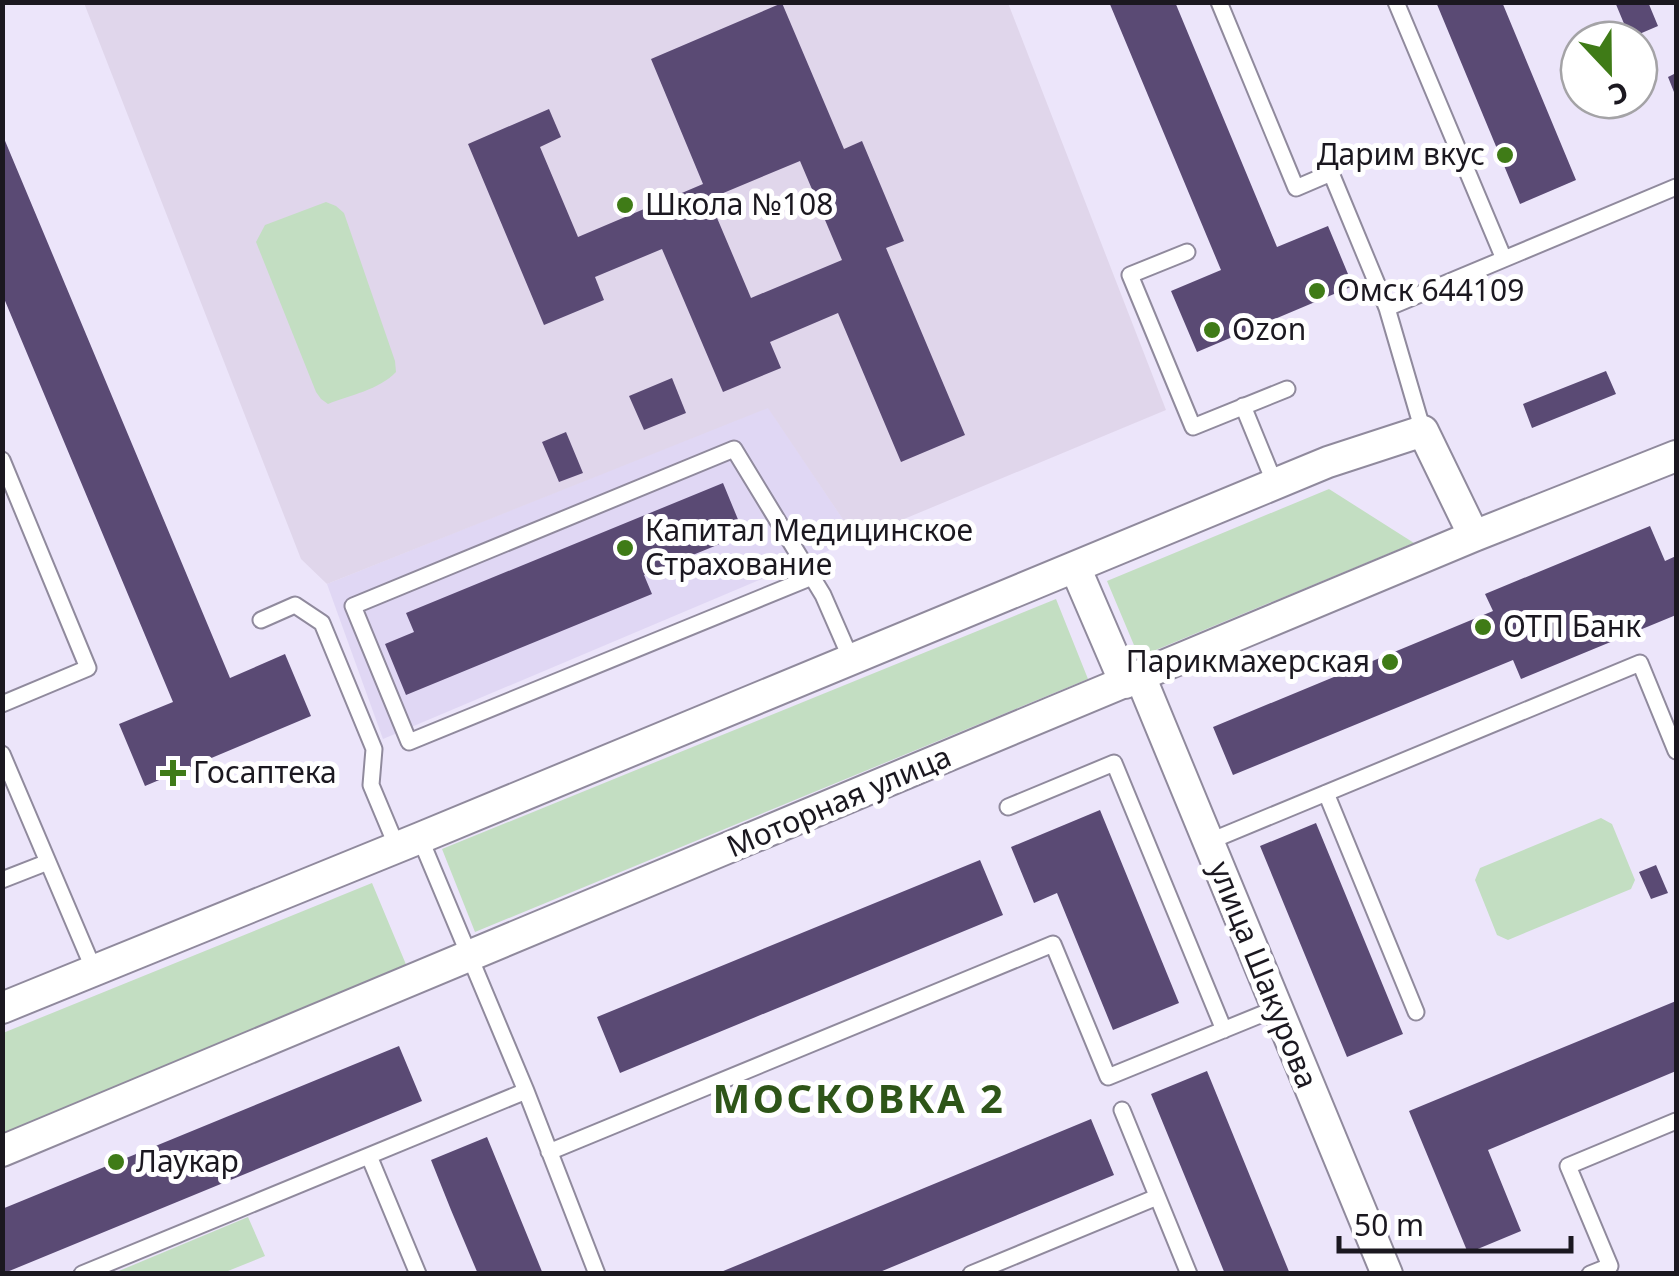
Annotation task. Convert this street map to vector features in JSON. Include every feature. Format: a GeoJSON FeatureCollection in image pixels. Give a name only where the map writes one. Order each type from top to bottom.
{"type":"FeatureCollection","features":[{"type":"Feature","properties":{"kind":"street"},"geometry":{"type":"LineString","coordinates":[[2,1008],[1328,462],[1423,431],[1474,536]]}},
{"type":"Feature","properties":{"kind":"street","name":"Моторная улица"},"geometry":{"type":"LineString","coordinates":[[2,1151],[1474,536],[1676,456]]}},
{"type":"Feature","properties":{"kind":"street","name":"улица Шакурова"},"geometry":{"type":"LineString","coordinates":[[1075,567],[1208,842],[1386,1274]]}},
{"type":"Feature","properties":{"kind":"lane"},"geometry":{"type":"LineString","coordinates":[[1220,2],[1296,188],[1331,173],[1387,308],[1423,431]]}},
{"type":"Feature","properties":{"kind":"lane"},"geometry":{"type":"LineString","coordinates":[[1396,2],[1504,259]]}},
{"type":"Feature","properties":{"kind":"lane"},"geometry":{"type":"LineString","coordinates":[[1387,308],[1676,187]]}},
{"type":"Feature","properties":{"kind":"lane"},"geometry":{"type":"LineString","coordinates":[[1187,252],[1130,275],[1192,428],[1287,389]]}},
{"type":"Feature","properties":{"kind":"lane"},"geometry":{"type":"LineString","coordinates":[[1244,406],[1276,484]]}},
{"type":"Feature","properties":{"kind":"lane"},"geometry":{"type":"LineString","coordinates":[[812,577],[409,742],[353,606],[734,449],[812,577],[851,659]]}},
{"type":"Feature","properties":{"kind":"lane"},"geometry":{"type":"LineString","coordinates":[[2,460],[88,668],[2,704]]}},
{"type":"Feature","properties":{"kind":"lane"},"geometry":{"type":"LineString","coordinates":[[261,620],[296,605],[322,623],[374,748],[371,786],[408,842],[470,956],[597,1274]]}},
{"type":"Feature","properties":{"kind":"lane"},"geometry":{"type":"LineString","coordinates":[[1208,842],[1640,663],[1676,751]]}},
{"type":"Feature","properties":{"kind":"lane"},"geometry":{"type":"LineString","coordinates":[[2,754],[94,970]]}},
{"type":"Feature","properties":{"kind":"lane"},"geometry":{"type":"LineString","coordinates":[[1008,807],[1114,763],[1224,1030]]}},
{"type":"Feature","properties":{"kind":"lane"},"geometry":{"type":"LineString","coordinates":[[1326,793],[1416,1012]]}},
{"type":"Feature","properties":{"kind":"lane"},"geometry":{"type":"LineString","coordinates":[[2,880],[48,862]]}},
{"type":"Feature","properties":{"kind":"lane"},"geometry":{"type":"LineString","coordinates":[[549,1152],[1054,944],[1108,1078],[1277,1008]]}},
{"type":"Feature","properties":{"kind":"lane"},"geometry":{"type":"LineString","coordinates":[[82,1274],[526,1091]]}},
{"type":"Feature","properties":{"kind":"lane"},"geometry":{"type":"LineString","coordinates":[[1122,1110],[1189,1274]]}},
{"type":"Feature","properties":{"kind":"lane"},"geometry":{"type":"LineString","coordinates":[[1590,1274],[1610,1266],[1568,1166],[1676,1121]]}},
{"type":"Feature","properties":{"kind":"lane"},"geometry":{"type":"LineString","coordinates":[[369,1156],[418,1274]]}},
{"type":"Feature","properties":{"kind":"lane"},"geometry":{"type":"LineString","coordinates":[[971,1274],[1158,1196]]}},
{"type":"Feature","properties":{"kind":"shaded area","name":"Школа №108"},"geometry":{"type":"Polygon","coordinates":[[[84,3],[1008,3],[1166,410],[856,539],[768,408],[327,584],[301,559],[84,3]]]}},
{"type":"Feature","properties":{"kind":"shaded area"},"geometry":{"type":"Polygon","coordinates":[[[768,407],[856,539],[383,739],[327,584],[768,407]]]}},
{"type":"Feature","properties":{"kind":"green space"},"geometry":{"type":"Polygon","coordinates":[[[326,202],[344,213],[396,372],[373,388],[328,404],[316,392],[256,242],[265,225],[326,202]]]}},
{"type":"Feature","properties":{"kind":"green space"},"geometry":{"type":"Polygon","coordinates":[[[1329,489],[1414,543],[1139,657],[1107,581],[1329,489]]]}},
{"type":"Feature","properties":{"kind":"green space"},"geometry":{"type":"Polygon","coordinates":[[[1056,599],[1088,679],[475,932],[442,849],[1056,599]]]}},
{"type":"Feature","properties":{"kind":"green space"},"geometry":{"type":"Polygon","coordinates":[[[1601,818],[1612,824],[1635,880],[1631,889],[1508,940],[1497,935],[1475,880],[1480,868],[1601,818]]]}},
{"type":"Feature","properties":{"kind":"green space"},"geometry":{"type":"Polygon","coordinates":[[[372,883],[410,974],[3,1142],[3,1033],[372,883]]]}},
{"type":"Feature","properties":{"kind":"green space"},"geometry":{"type":"Polygon","coordinates":[[[248,1217],[265,1256],[223,1273],[114,1273],[248,1217]]]}},
{"type":"Feature","properties":{"kind":"building"},"geometry":{"type":"Polygon","coordinates":[[[1109,2],[1175,2],[1277,247],[1328,226],[1353,286],[1197,352],[1171,291],[1221,270],[1109,2]]]}},
{"type":"Feature","properties":{"kind":"building"},"geometry":{"type":"Polygon","coordinates":[[[1436,2],[1502,2],[1576,180],[1520,204],[1436,2]]]}},
{"type":"Feature","properties":{"kind":"building"},"geometry":{"type":"Polygon","coordinates":[[[1615,2],[1648,2],[1656,20],[1622,20],[1615,2]]]}},
{"type":"Feature","properties":{"kind":"building","name":"Школа №108"},"geometry":{"type":"Polygon","coordinates":[[[782,3],[844,149],[862,141],[904,241],[886,248],[965,435],[901,462],[838,313],[770,342],[781,368],[723,392],[662,249],[595,277],[604,300],[544,325],[468,144],[549,109],[561,137],[540,147],[578,237],[703,184],[651,59],[782,3]],[[800,161],[709,199],[751,298],[842,260],[800,161]]]}},
{"type":"Feature","properties":{"kind":"building"},"geometry":{"type":"Polygon","coordinates":[[[1676,73],[1676,97],[1668,77],[1676,73]]]}},
{"type":"Feature","properties":{"kind":"building"},"geometry":{"type":"Polygon","coordinates":[[[3,136],[230,678],[285,654],[311,716],[145,786],[119,724],[173,702],[3,296],[3,136]]]}},
{"type":"Feature","properties":{"kind":"building"},"geometry":{"type":"Polygon","coordinates":[[[1606,371],[1616,394],[1532,428],[1523,404],[1606,371]]]}},
{"type":"Feature","properties":{"kind":"building"},"geometry":{"type":"Polygon","coordinates":[[[672,378],[686,413],[644,430],[629,396],[672,378]]]}},
{"type":"Feature","properties":{"kind":"building"},"geometry":{"type":"Polygon","coordinates":[[[566,432],[583,473],[559,482],[542,442],[566,432]]]}},
{"type":"Feature","properties":{"kind":"building"},"geometry":{"type":"Polygon","coordinates":[[[723,483],[744,534],[644,575],[652,594],[406,695],[385,644],[414,632],[406,613],[723,483]]]}},
{"type":"Feature","properties":{"kind":"building"},"geometry":{"type":"Polygon","coordinates":[[[1650,526],[1665,561],[1676,556],[1676,615],[1521,679],[1513,660],[1233,775],[1213,727],[1493,611],[1485,594],[1650,526]]]}},
{"type":"Feature","properties":{"kind":"building"},"geometry":{"type":"Polygon","coordinates":[[[1100,810],[1179,1003],[1113,1030],[1057,893],[1034,903],[1011,847],[1100,810]]]}},
{"type":"Feature","properties":{"kind":"building"},"geometry":{"type":"Polygon","coordinates":[[[1316,823],[1403,1034],[1347,1057],[1260,846],[1316,823]]]}},
{"type":"Feature","properties":{"kind":"building"},"geometry":{"type":"Polygon","coordinates":[[[980,860],[1003,915],[620,1073],[597,1017],[980,860]]]}},
{"type":"Feature","properties":{"kind":"building"},"geometry":{"type":"Polygon","coordinates":[[[1656,865],[1668,893],[1651,899],[1639,872],[1656,865]]]}},
{"type":"Feature","properties":{"kind":"building"},"geometry":{"type":"Polygon","coordinates":[[[1676,1001],[1676,1071],[1488,1150],[1521,1231],[1468,1253],[1409,1111],[1676,1001]]]}},
{"type":"Feature","properties":{"kind":"building"},"geometry":{"type":"Polygon","coordinates":[[[399,1046],[422,1101],[2,1274],[2,1209],[399,1046]]]}},
{"type":"Feature","properties":{"kind":"building"},"geometry":{"type":"Polygon","coordinates":[[[1207,1071],[1290,1274],[1225,1274],[1151,1094],[1207,1071]]]}},
{"type":"Feature","properties":{"kind":"building"},"geometry":{"type":"Polygon","coordinates":[[[1091,1119],[1114,1175],[875,1274],[716,1274],[1091,1119]]]}},
{"type":"Feature","properties":{"kind":"building"},"geometry":{"type":"Polygon","coordinates":[[[487,1137],[543,1274],[478,1274],[451,1210],[431,1160],[487,1137]]]}},
{"type":"Feature","properties":{"kind":"place","name":"Дарим вкус"},"geometry":{"type":"Point","coordinates":[1505,155]}},
{"type":"Feature","properties":{"kind":"place","name":"Школа №108"},"geometry":{"type":"Point","coordinates":[625,205]}},
{"type":"Feature","properties":{"kind":"place","name":"Омск 644109"},"geometry":{"type":"Point","coordinates":[1317,291]}},
{"type":"Feature","properties":{"kind":"place","name":"Ozon"},"geometry":{"type":"Point","coordinates":[1212,330]}},
{"type":"Feature","properties":{"kind":"place","name":"Капитал Медицинское Страхование"},"geometry":{"type":"Point","coordinates":[625,548]}},
{"type":"Feature","properties":{"kind":"place","name":"ОТП Банк"},"geometry":{"type":"Point","coordinates":[1483,627]}},
{"type":"Feature","properties":{"kind":"place","name":"Парикмахерская"},"geometry":{"type":"Point","coordinates":[1390,662]}},
{"type":"Feature","properties":{"kind":"place","name":"Госаптека"},"geometry":{"type":"Point","coordinates":[173,773]}},
{"type":"Feature","properties":{"kind":"place","name":"Лаукар"},"geometry":{"type":"Point","coordinates":[116,1162]}},
{"type":"Feature","properties":{"kind":"district","name":"МОСКОВКА 2"},"geometry":{"type":"Point","coordinates":[859,1099]}}]}
